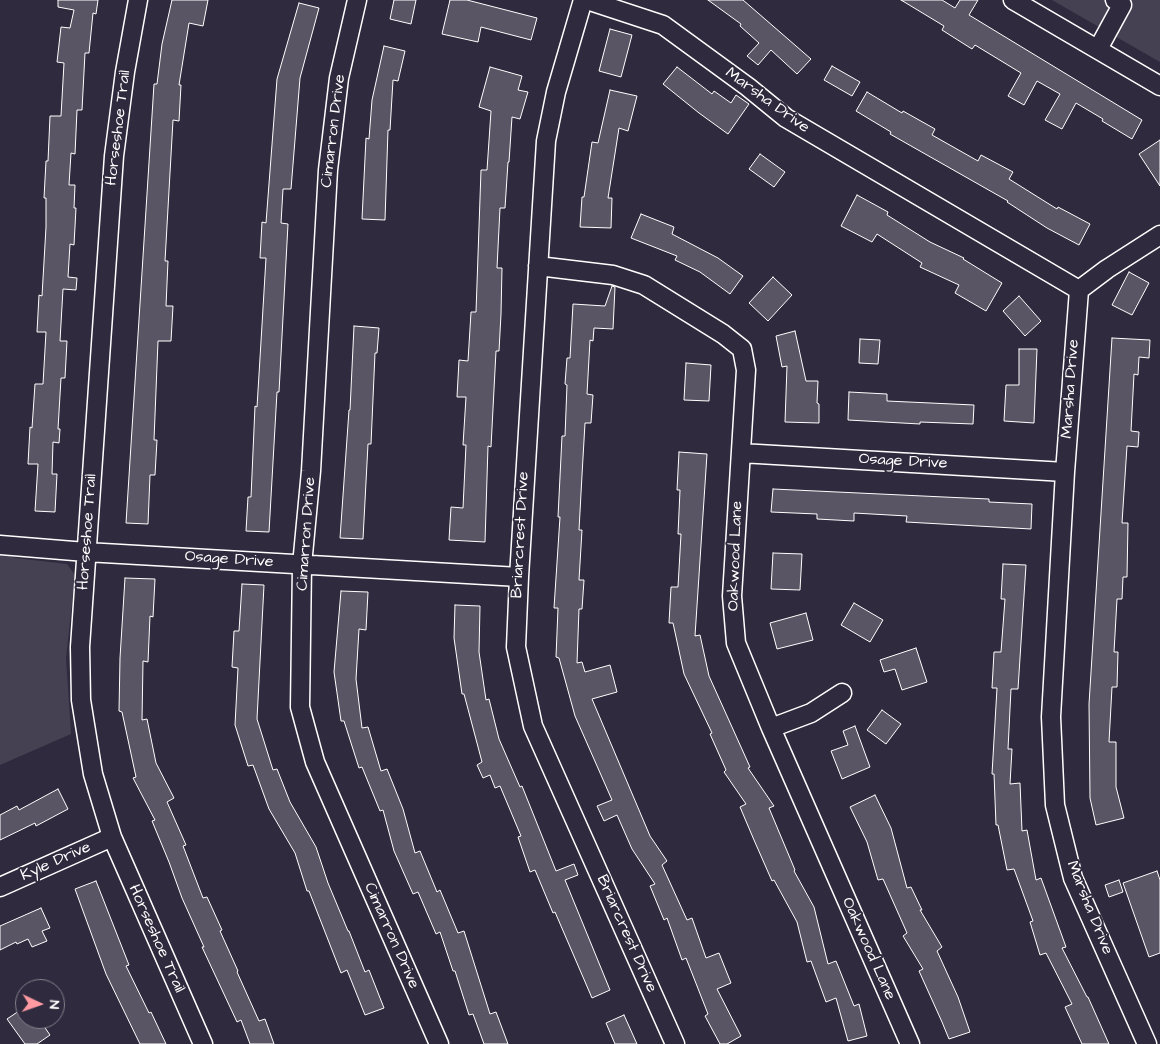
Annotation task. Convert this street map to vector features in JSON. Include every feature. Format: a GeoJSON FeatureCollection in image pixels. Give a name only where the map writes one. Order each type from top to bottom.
{"type":"FeatureCollection","features":[{"type":"Feature","properties":{"kind":"street","name":"Horseshoe Trail"},"geometry":{"type":"LineString","coordinates":[[138,0],[125,72],[114,156],[80,647],[81,700],[93,774],[112,837],[203,1044]]}},
{"type":"Feature","properties":{"kind":"street","name":"Cimarron Drive"},"geometry":{"type":"LineString","coordinates":[[357,0],[338,78],[328,170],[312,470],[302,565],[300,707],[315,762],[439,1044]]}},
{"type":"Feature","properties":{"kind":"street","name":"Briarcrest Drive"},"geometry":{"type":"LineString","coordinates":[[582,0],[556,92],[546,141],[518,577],[516,647],[533,726],[675,1044]]}},
{"type":"Feature","properties":{"kind":"street","name":"Marsha Drive"},"geometry":{"type":"LineString","coordinates":[[587,0],[663,25],[748,87],[786,118],[1079,290],[1065,472],[1051,717],[1054,805],[1073,878],[1148,1044]]}},
{"type":"Feature","properties":{"kind":"street"},"geometry":{"type":"LineString","coordinates":[[1013,0],[1160,86]]}},
{"type":"Feature","properties":{"kind":"street"},"geometry":{"type":"LineString","coordinates":[[1098,49],[1122,5],[1114,0]]}},
{"type":"Feature","properties":{"kind":"street"},"geometry":{"type":"LineString","coordinates":[[1079,290],[1106,268],[1160,235]]}},
{"type":"Feature","properties":{"kind":"street","name":"Oakwood Lane"},"geometry":{"type":"LineString","coordinates":[[538,266],[613,275],[644,285],[723,334],[742,349],[746,370],[732,596],[736,643],[771,728],[910,1044]]}},
{"type":"Feature","properties":{"kind":"street","name":"Osage Drive"},"geometry":{"type":"LineString","coordinates":[[741,453],[1065,472]]}},
{"type":"Feature","properties":{"kind":"street","name":"Osage Drive"},"geometry":{"type":"LineString","coordinates":[[0,545],[86,552],[518,577]]}},
{"type":"Feature","properties":{"kind":"street"},"geometry":{"type":"LineString","coordinates":[[771,728],[811,713],[842,694]]}},
{"type":"Feature","properties":{"kind":"street","name":"Kyle Drive"},"geometry":{"type":"LineString","coordinates":[[0,887],[112,837]]}},
{"type":"Feature","properties":{"kind":"shaded area"},"geometry":{"type":"Polygon","coordinates":[[[1052,0],[1160,0],[1160,62],[1052,0]]]}},
{"type":"Feature","properties":{"kind":"shaded area"},"geometry":{"type":"Polygon","coordinates":[[[0,553],[16,558],[67,564],[75,575],[66,658],[71,734],[0,765],[0,553]]]}},
{"type":"Feature","properties":{"kind":"building"},"geometry":{"type":"Polygon","coordinates":[[[58,0],[98,0],[96,14],[93,13],[89,53],[85,53],[82,110],[77,110],[75,154],[71,153],[69,185],[75,185],[74,208],[76,208],[74,245],[70,244],[68,277],[77,278],[76,290],[63,289],[60,341],[67,341],[65,378],[61,378],[59,443],[53,442],[52,474],[57,474],[55,512],[35,511],[38,464],[28,464],[35,384],[43,384],[46,332],[37,332],[39,295],[42,296],[46,227],[46,198],[44,198],[50,116],[61,116],[64,63],[57,62],[61,27],[70,28],[74,10],[58,7],[58,0]]]}},
{"type":"Feature","properties":{"kind":"building"},"geometry":{"type":"Polygon","coordinates":[[[172,0],[208,0],[203,26],[189,23],[179,85],[181,85],[179,121],[173,120],[165,261],[168,261],[166,306],[173,306],[171,341],[158,341],[154,440],[157,440],[155,475],[150,475],[148,524],[126,523],[154,84],[157,84],[162,44],[172,0]]]}},
{"type":"Feature","properties":{"kind":"building"},"geometry":{"type":"Polygon","coordinates":[[[394,0],[416,0],[411,24],[390,19],[394,0]]]}},
{"type":"Feature","properties":{"kind":"building"},"geometry":{"type":"Polygon","coordinates":[[[450,0],[467,0],[537,18],[531,40],[481,27],[478,42],[442,34],[450,0]]]}},
{"type":"Feature","properties":{"kind":"building"},"geometry":{"type":"Polygon","coordinates":[[[708,0],[743,0],[811,59],[797,74],[771,50],[758,65],[747,56],[759,43],[740,26],[741,24],[708,0]]]}},
{"type":"Feature","properties":{"kind":"building"},"geometry":{"type":"Polygon","coordinates":[[[901,0],[942,0],[955,8],[960,0],[978,0],[969,15],[1142,120],[1132,139],[1076,103],[1062,129],[1045,120],[1060,94],[1037,81],[1024,105],[1008,96],[1021,73],[975,45],[972,49],[942,30],[944,26],[901,0]]]}},
{"type":"Feature","properties":{"kind":"building"},"geometry":{"type":"Polygon","coordinates":[[[299,3],[319,8],[300,78],[291,189],[283,189],[281,223],[288,224],[269,532],[246,531],[248,497],[251,497],[255,406],[257,407],[266,258],[260,258],[262,222],[266,223],[277,79],[299,3]]]}},
{"type":"Feature","properties":{"kind":"building"},"geometry":{"type":"Polygon","coordinates":[[[610,29],[632,35],[621,77],[599,71],[610,29]]]}},
{"type":"Feature","properties":{"kind":"building"},"geometry":{"type":"Polygon","coordinates":[[[384,46],[405,51],[398,81],[393,80],[390,130],[388,130],[385,220],[362,219],[366,138],[369,139],[372,100],[384,46]]]}},
{"type":"Feature","properties":{"kind":"building"},"geometry":{"type":"Polygon","coordinates":[[[832,66],[860,82],[852,96],[824,80],[832,66]]]}},
{"type":"Feature","properties":{"kind":"building"},"geometry":{"type":"Polygon","coordinates":[[[490,67],[522,76],[518,90],[528,92],[520,119],[512,117],[505,208],[500,208],[497,268],[502,268],[501,314],[499,351],[496,351],[491,447],[488,446],[485,542],[449,540],[451,507],[463,508],[466,445],[463,445],[466,397],[457,397],[459,360],[468,361],[471,312],[476,312],[481,170],[487,170],[491,111],[479,107],[490,67]]]}},
{"type":"Feature","properties":{"kind":"building"},"geometry":{"type":"Polygon","coordinates":[[[677,67],[712,94],[714,91],[731,103],[736,95],[749,104],[728,134],[663,84],[677,67]]]}},
{"type":"Feature","properties":{"kind":"building"},"geometry":{"type":"Polygon","coordinates":[[[610,90],[637,96],[628,131],[619,128],[608,198],[612,198],[611,228],[580,227],[582,197],[584,197],[592,142],[598,143],[610,90]]]}},
{"type":"Feature","properties":{"kind":"building"},"geometry":{"type":"Polygon","coordinates":[[[867,92],[902,113],[903,111],[935,129],[932,135],[978,161],[981,155],[1013,172],[1009,179],[1057,209],[1058,207],[1090,224],[1079,245],[1047,228],[1008,201],[890,134],[891,132],[856,111],[867,92]]]}},
{"type":"Feature","properties":{"kind":"building"},"geometry":{"type":"Polygon","coordinates":[[[1160,140],[1160,186],[1139,154],[1160,140]]]}},
{"type":"Feature","properties":{"kind":"building"},"geometry":{"type":"Polygon","coordinates":[[[760,154],[785,172],[774,187],[749,169],[760,154]]]}},
{"type":"Feature","properties":{"kind":"building"},"geometry":{"type":"Polygon","coordinates":[[[857,195],[888,212],[887,215],[930,242],[964,258],[1002,283],[986,311],[955,293],[959,285],[920,267],[922,263],[877,234],[872,242],[841,226],[857,195]]]}},
{"type":"Feature","properties":{"kind":"building"},"geometry":{"type":"Polygon","coordinates":[[[641,214],[674,227],[672,234],[718,258],[743,276],[730,294],[700,272],[675,260],[677,256],[631,238],[641,214]]]}},
{"type":"Feature","properties":{"kind":"building"},"geometry":{"type":"Polygon","coordinates":[[[1129,272],[1149,283],[1132,315],[1112,305],[1129,272]]]}},
{"type":"Feature","properties":{"kind":"building"},"geometry":{"type":"Polygon","coordinates":[[[773,277],[792,295],[768,321],[749,303],[773,277]]]}},
{"type":"Feature","properties":{"kind":"building"},"geometry":{"type":"Polygon","coordinates":[[[612,286],[615,287],[613,329],[594,328],[593,341],[590,340],[587,394],[593,395],[591,423],[585,423],[579,530],[582,530],[579,580],[584,580],[582,609],[579,609],[577,663],[582,662],[585,672],[610,665],[617,692],[592,699],[650,836],[667,861],[662,865],[687,920],[692,918],[706,958],[719,953],[731,983],[717,989],[741,1036],[727,1044],[720,1044],[705,1016],[708,1014],[686,958],[682,960],[667,918],[664,920],[650,886],[655,884],[632,849],[617,815],[604,821],[597,806],[612,800],[575,716],[559,658],[556,657],[558,608],[554,608],[560,517],[558,517],[562,436],[565,436],[567,385],[565,384],[567,358],[570,358],[573,304],[605,306],[612,286]]]}},
{"type":"Feature","properties":{"kind":"building"},"geometry":{"type":"Polygon","coordinates":[[[1019,296],[1041,321],[1025,336],[1003,311],[1019,296]]]}},
{"type":"Feature","properties":{"kind":"building"},"geometry":{"type":"Polygon","coordinates":[[[354,326],[379,328],[377,353],[375,353],[371,444],[368,444],[363,539],[340,538],[350,410],[354,326]]]}},
{"type":"Feature","properties":{"kind":"building"},"geometry":{"type":"Polygon","coordinates":[[[795,331],[806,381],[818,381],[817,403],[819,404],[819,423],[785,422],[787,366],[782,367],[776,336],[795,331]]]}},
{"type":"Feature","properties":{"kind":"building"},"geometry":{"type":"Polygon","coordinates":[[[1112,338],[1150,340],[1149,358],[1139,357],[1138,375],[1134,374],[1131,431],[1139,432],[1138,447],[1127,446],[1122,523],[1128,523],[1127,577],[1123,577],[1122,599],[1117,599],[1114,652],[1118,652],[1117,687],[1112,687],[1109,742],[1116,742],[1116,787],[1124,818],[1096,825],[1090,798],[1089,704],[1112,338]]]}},
{"type":"Feature","properties":{"kind":"building"},"geometry":{"type":"Polygon","coordinates":[[[860,339],[880,340],[878,364],[859,363],[860,339]]]}},
{"type":"Feature","properties":{"kind":"building"},"geometry":{"type":"Polygon","coordinates":[[[1019,349],[1037,349],[1034,423],[1004,421],[1006,385],[1019,385],[1019,349]]]}},
{"type":"Feature","properties":{"kind":"building"},"geometry":{"type":"Polygon","coordinates":[[[686,363],[711,365],[709,401],[684,400],[686,363]]]}},
{"type":"Feature","properties":{"kind":"building"},"geometry":{"type":"Polygon","coordinates":[[[849,392],[887,394],[887,401],[974,405],[973,424],[920,422],[920,424],[848,420],[849,392]]]}},
{"type":"Feature","properties":{"kind":"building"},"geometry":{"type":"Polygon","coordinates":[[[679,452],[707,454],[695,636],[700,635],[709,676],[750,767],[748,768],[774,806],[769,808],[794,871],[814,907],[828,964],[836,961],[854,1006],[859,1004],[867,1036],[848,1041],[836,998],[826,1002],[811,961],[807,962],[797,922],[774,880],[772,881],[740,807],[746,804],[724,772],[726,770],[710,734],[712,733],[684,674],[673,623],[669,623],[671,587],[678,587],[681,534],[678,534],[680,490],[677,490],[679,452]]]}},
{"type":"Feature","properties":{"kind":"building"},"geometry":{"type":"Polygon","coordinates":[[[773,489],[989,499],[989,502],[1032,504],[1031,529],[906,522],[907,516],[854,513],[854,521],[817,519],[817,514],[771,512],[773,489]]]}},
{"type":"Feature","properties":{"kind":"building"},"geometry":{"type":"Polygon","coordinates":[[[773,553],[802,554],[800,590],[771,589],[773,553]]]}},
{"type":"Feature","properties":{"kind":"building"},"geometry":{"type":"Polygon","coordinates":[[[1003,564],[1026,565],[1018,689],[1011,689],[1008,749],[1012,749],[1010,784],[1020,783],[1022,831],[1027,830],[1036,880],[1041,878],[1066,947],[1062,948],[1088,997],[1109,1044],[1082,1044],[1065,1007],[1072,1004],[1046,953],[1040,955],[1030,922],[1033,921],[1014,869],[1007,870],[998,825],[996,825],[994,774],[992,774],[997,688],[992,688],[994,652],[1001,652],[1005,599],[1001,599],[1003,564]]]}},
{"type":"Feature","properties":{"kind":"building"},"geometry":{"type":"Polygon","coordinates":[[[125,578],[155,579],[153,617],[150,616],[148,662],[143,661],[142,720],[147,719],[156,763],[174,798],[167,802],[186,845],[183,846],[203,898],[207,897],[259,1021],[265,1019],[274,1044],[250,1044],[241,1020],[237,1022],[202,947],[204,947],[182,898],[152,821],[155,820],[133,778],[136,777],[122,712],[119,711],[125,578]]]}},
{"type":"Feature","properties":{"kind":"building"},"geometry":{"type":"Polygon","coordinates":[[[242,584],[264,585],[257,719],[273,770],[277,769],[290,802],[316,847],[328,883],[365,972],[369,970],[384,1008],[365,1015],[347,970],[341,973],[309,891],[307,891],[295,853],[269,809],[253,765],[248,766],[235,725],[238,668],[232,667],[234,631],[239,631],[242,584]]]}},
{"type":"Feature","properties":{"kind":"building"},"geometry":{"type":"Polygon","coordinates":[[[341,591],[368,592],[366,630],[359,629],[356,679],[362,728],[368,727],[381,771],[387,769],[403,809],[415,853],[420,851],[437,892],[440,890],[458,933],[464,931],[490,1014],[496,1012],[508,1044],[484,1044],[473,1014],[469,1015],[440,932],[436,934],[418,892],[413,894],[394,851],[383,810],[380,811],[362,767],[359,768],[344,721],[341,721],[334,672],[341,591]]]}},
{"type":"Feature","properties":{"kind":"building"},"geometry":{"type":"Polygon","coordinates":[[[854,603],[883,620],[870,642],[841,625],[854,603]]]}},
{"type":"Feature","properties":{"kind":"building"},"geometry":{"type":"Polygon","coordinates":[[[455,605],[480,606],[479,652],[486,700],[489,699],[499,739],[520,787],[522,786],[556,871],[574,864],[578,875],[565,880],[610,990],[592,998],[535,870],[530,872],[518,837],[521,836],[500,786],[495,788],[490,775],[483,778],[477,765],[482,762],[464,694],[462,694],[454,638],[455,605]]]}},
{"type":"Feature","properties":{"kind":"building"},"geometry":{"type":"Polygon","coordinates":[[[806,613],[813,640],[777,649],[770,623],[806,613]]]}},
{"type":"Feature","properties":{"kind":"building"},"geometry":{"type":"Polygon","coordinates":[[[916,648],[927,682],[902,690],[895,669],[884,672],[880,660],[916,648]]]}},
{"type":"Feature","properties":{"kind":"building"},"geometry":{"type":"Polygon","coordinates":[[[882,710],[901,724],[886,744],[867,730],[882,710]]]}},
{"type":"Feature","properties":{"kind":"building"},"geometry":{"type":"Polygon","coordinates":[[[855,726],[870,767],[842,779],[831,751],[848,745],[843,731],[855,726]]]}},
{"type":"Feature","properties":{"kind":"building"},"geometry":{"type":"Polygon","coordinates":[[[58,789],[68,809],[36,826],[35,823],[0,840],[0,815],[17,806],[19,810],[58,789]]]}},
{"type":"Feature","properties":{"kind":"building"},"geometry":{"type":"Polygon","coordinates":[[[875,795],[891,828],[907,888],[911,887],[922,910],[920,910],[942,947],[937,951],[958,997],[970,1032],[949,1039],[919,971],[923,969],[903,936],[907,933],[883,879],[878,880],[867,842],[850,807],[875,795]]]}},
{"type":"Feature","properties":{"kind":"building"},"geometry":{"type":"Polygon","coordinates":[[[1157,871],[1160,880],[1160,953],[1149,957],[1123,883],[1157,871]]]}},
{"type":"Feature","properties":{"kind":"building"},"geometry":{"type":"Polygon","coordinates":[[[1119,880],[1123,892],[1109,897],[1105,885],[1119,880]]]}},
{"type":"Feature","properties":{"kind":"building"},"geometry":{"type":"Polygon","coordinates":[[[96,881],[129,965],[126,966],[166,1044],[140,1044],[106,974],[75,889],[96,881]]]}},
{"type":"Feature","properties":{"kind":"building"},"geometry":{"type":"Polygon","coordinates":[[[41,908],[50,928],[42,931],[47,941],[32,947],[28,939],[17,944],[16,942],[0,950],[0,926],[41,908]]]}},
{"type":"Feature","properties":{"kind":"building"},"geometry":{"type":"Polygon","coordinates":[[[15,1014],[15,1029],[46,1029],[50,1035],[37,1044],[25,1044],[7,1019],[15,1014]]]}},
{"type":"Feature","properties":{"kind":"building"},"geometry":{"type":"Polygon","coordinates":[[[624,1015],[637,1044],[615,1044],[606,1023],[624,1015]]]}}]}
